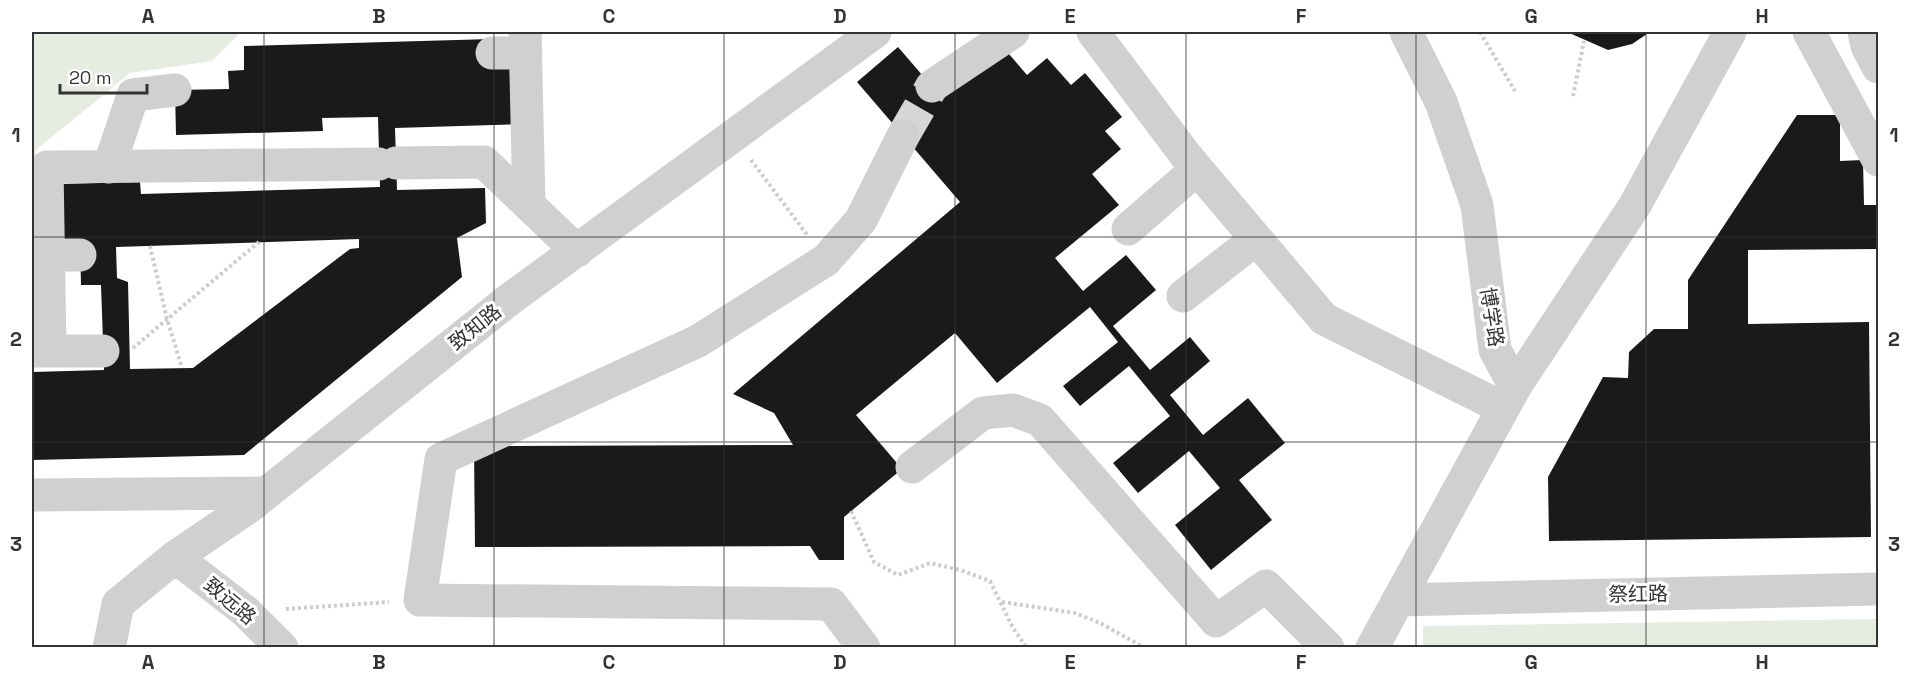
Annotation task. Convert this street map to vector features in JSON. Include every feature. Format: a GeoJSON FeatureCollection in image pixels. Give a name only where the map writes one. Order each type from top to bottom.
{"type":"FeatureCollection","features":[{"type":"Feature","properties":{"kind":"lane","name":"致知路"},"geometry":{"type":"LineString","coordinates":[[109,648],[118,604],[175,556],[249,507],[510,299],[875,32]]}},
{"type":"Feature","properties":{"kind":"lane"},"geometry":{"type":"LineString","coordinates":[[932,86],[1013,32]]}},
{"type":"Feature","properties":{"kind":"lane"},"geometry":{"type":"LineString","coordinates":[[1094,32],[1197,169],[1324,319],[1509,398]]}},
{"type":"Feature","properties":{"kind":"lane","name":"博学路"},"geometry":{"type":"LineString","coordinates":[[1406,32],[1441,102],[1476,205],[1495,350],[1509,398]]}},
{"type":"Feature","properties":{"kind":"lane"},"geometry":{"type":"LineString","coordinates":[[1371,648],[1509,398],[1635,205],[1730,32]]}},
{"type":"Feature","properties":{"kind":"lane"},"geometry":{"type":"LineString","coordinates":[[1809,32],[1878,160]]}},
{"type":"Feature","properties":{"kind":"lane"},"geometry":{"type":"LineString","coordinates":[[1864,32],[1867,46],[1878,67]]}},
{"type":"Feature","properties":{"kind":"lane"},"geometry":{"type":"LineString","coordinates":[[492,53],[525,42],[529,205]]}},
{"type":"Feature","properties":{"kind":"lane"},"geometry":{"type":"LineString","coordinates":[[110,167],[133,95],[175,90]]}},
{"type":"Feature","properties":{"kind":"lane"},"geometry":{"type":"LineString","coordinates":[[864,648],[831,604],[420,600],[441,459],[698,341],[826,260],[861,220],[903,135]]}},
{"type":"Feature","properties":{"kind":"lane"},"geometry":{"type":"LineString","coordinates":[[116,351],[54,356],[48,255],[47,167],[484,162],[577,250]]}},
{"type":"Feature","properties":{"kind":"lane"},"geometry":{"type":"LineString","coordinates":[[1128,229],[1197,169]]}},
{"type":"Feature","properties":{"kind":"lane"},"geometry":{"type":"LineString","coordinates":[[1183,296],[1256,239]]}},
{"type":"Feature","properties":{"kind":"lane"},"geometry":{"type":"LineString","coordinates":[[48,255],[80,255]]}},
{"type":"Feature","properties":{"kind":"lane"},"geometry":{"type":"LineString","coordinates":[[912,467],[983,413],[1013,410],[1040,420],[1215,621],[1266,586],[1328,648]]}},
{"type":"Feature","properties":{"kind":"lane"},"geometry":{"type":"LineString","coordinates":[[32,495],[266,493]]}},
{"type":"Feature","properties":{"kind":"lane","name":"致远路"},"geometry":{"type":"LineString","coordinates":[[175,556],[245,611],[282,648]]}},
{"type":"Feature","properties":{"kind":"lane","name":"祭红路"},"geometry":{"type":"LineString","coordinates":[[1398,600],[1878,589]]}},
{"type":"Feature","properties":{"kind":"path"},"geometry":{"type":"LineString","coordinates":[[1480,32],[1515,91]]}},
{"type":"Feature","properties":{"kind":"path"},"geometry":{"type":"LineString","coordinates":[[1573,96],[1584,41]]}},
{"type":"Feature","properties":{"kind":"path"},"geometry":{"type":"LineString","coordinates":[[732,136],[826,260]]}},
{"type":"Feature","properties":{"kind":"path"},"geometry":{"type":"LineString","coordinates":[[116,351],[167,319],[259,242]]}},
{"type":"Feature","properties":{"kind":"path"},"geometry":{"type":"LineString","coordinates":[[150,246],[167,319],[182,368]]}},
{"type":"Feature","properties":{"kind":"path"},"geometry":{"type":"LineString","coordinates":[[851,511],[874,562],[898,575],[930,563],[960,570],[990,581],[1013,628],[1027,648]]}},
{"type":"Feature","properties":{"kind":"path"},"geometry":{"type":"LineString","coordinates":[[245,611],[420,600]]}},
{"type":"Feature","properties":{"kind":"path"},"geometry":{"type":"LineString","coordinates":[[1001,602],[1075,613],[1100,623],[1145,648]]}},
{"type":"Feature","properties":{"kind":"shaded area"},"geometry":{"type":"Polygon","coordinates":[[[32,32],[241,32],[212,61],[130,73],[36,150],[36,333],[32,333],[32,32]]]}},
{"type":"Feature","properties":{"kind":"shaded area"},"geometry":{"type":"Polygon","coordinates":[[[1878,619],[1878,647],[1423,647],[1423,626],[1878,619]]]}},
{"type":"Feature","properties":{"kind":"building"},"geometry":{"type":"Polygon","coordinates":[[[1567,32],[1650,32],[1632,44],[1608,50],[1567,32]]]}},
{"type":"Feature","properties":{"kind":"building"},"geometry":{"type":"Polygon","coordinates":[[[492,39],[523,65],[524,124],[395,128],[397,190],[485,188],[486,223],[457,238],[462,277],[244,455],[32,460],[32,372],[104,370],[101,285],[81,285],[80,239],[62,240],[60,184],[140,182],[141,194],[380,187],[378,117],[322,118],[323,131],[176,135],[175,90],[229,89],[228,71],[244,70],[244,46],[492,39]],[[359,239],[116,247],[117,278],[128,282],[130,369],[193,368],[350,249],[359,248],[359,239]]]}},
{"type":"Feature","properties":{"kind":"building"},"geometry":{"type":"Polygon","coordinates":[[[898,47],[942,98],[1003,47],[1027,75],[1047,58],[1071,85],[1085,73],[1122,117],[1105,131],[1121,149],[1092,174],[1119,205],[1055,258],[1083,291],[1126,255],[1156,290],[1113,326],[1150,370],[1190,337],[1210,361],[1170,395],[1203,435],[1248,398],[1285,443],[1239,480],[1272,520],[1211,570],[1175,525],[1220,488],[1189,451],[1138,493],[1113,463],[1170,416],[1129,366],[1080,406],[1063,386],[1118,342],[1090,307],[997,383],[955,333],[856,415],[902,469],[844,517],[844,560],[819,560],[810,546],[475,547],[474,446],[793,445],[774,413],[733,394],[960,202],[857,82],[898,47]]]}},
{"type":"Feature","properties":{"kind":"building"},"geometry":{"type":"Polygon","coordinates":[[[1797,115],[1840,115],[1840,161],[1863,160],[1864,205],[1878,205],[1878,249],[1748,250],[1748,324],[1869,322],[1871,537],[1549,541],[1548,477],[1603,377],[1628,378],[1629,352],[1654,329],[1688,329],[1688,280],[1797,115]]]}},
{"type":"Feature","properties":{"kind":"tunnel"},"geometry":{"type":"LineString","coordinates":[[903,136],[932,86]]}}]}
